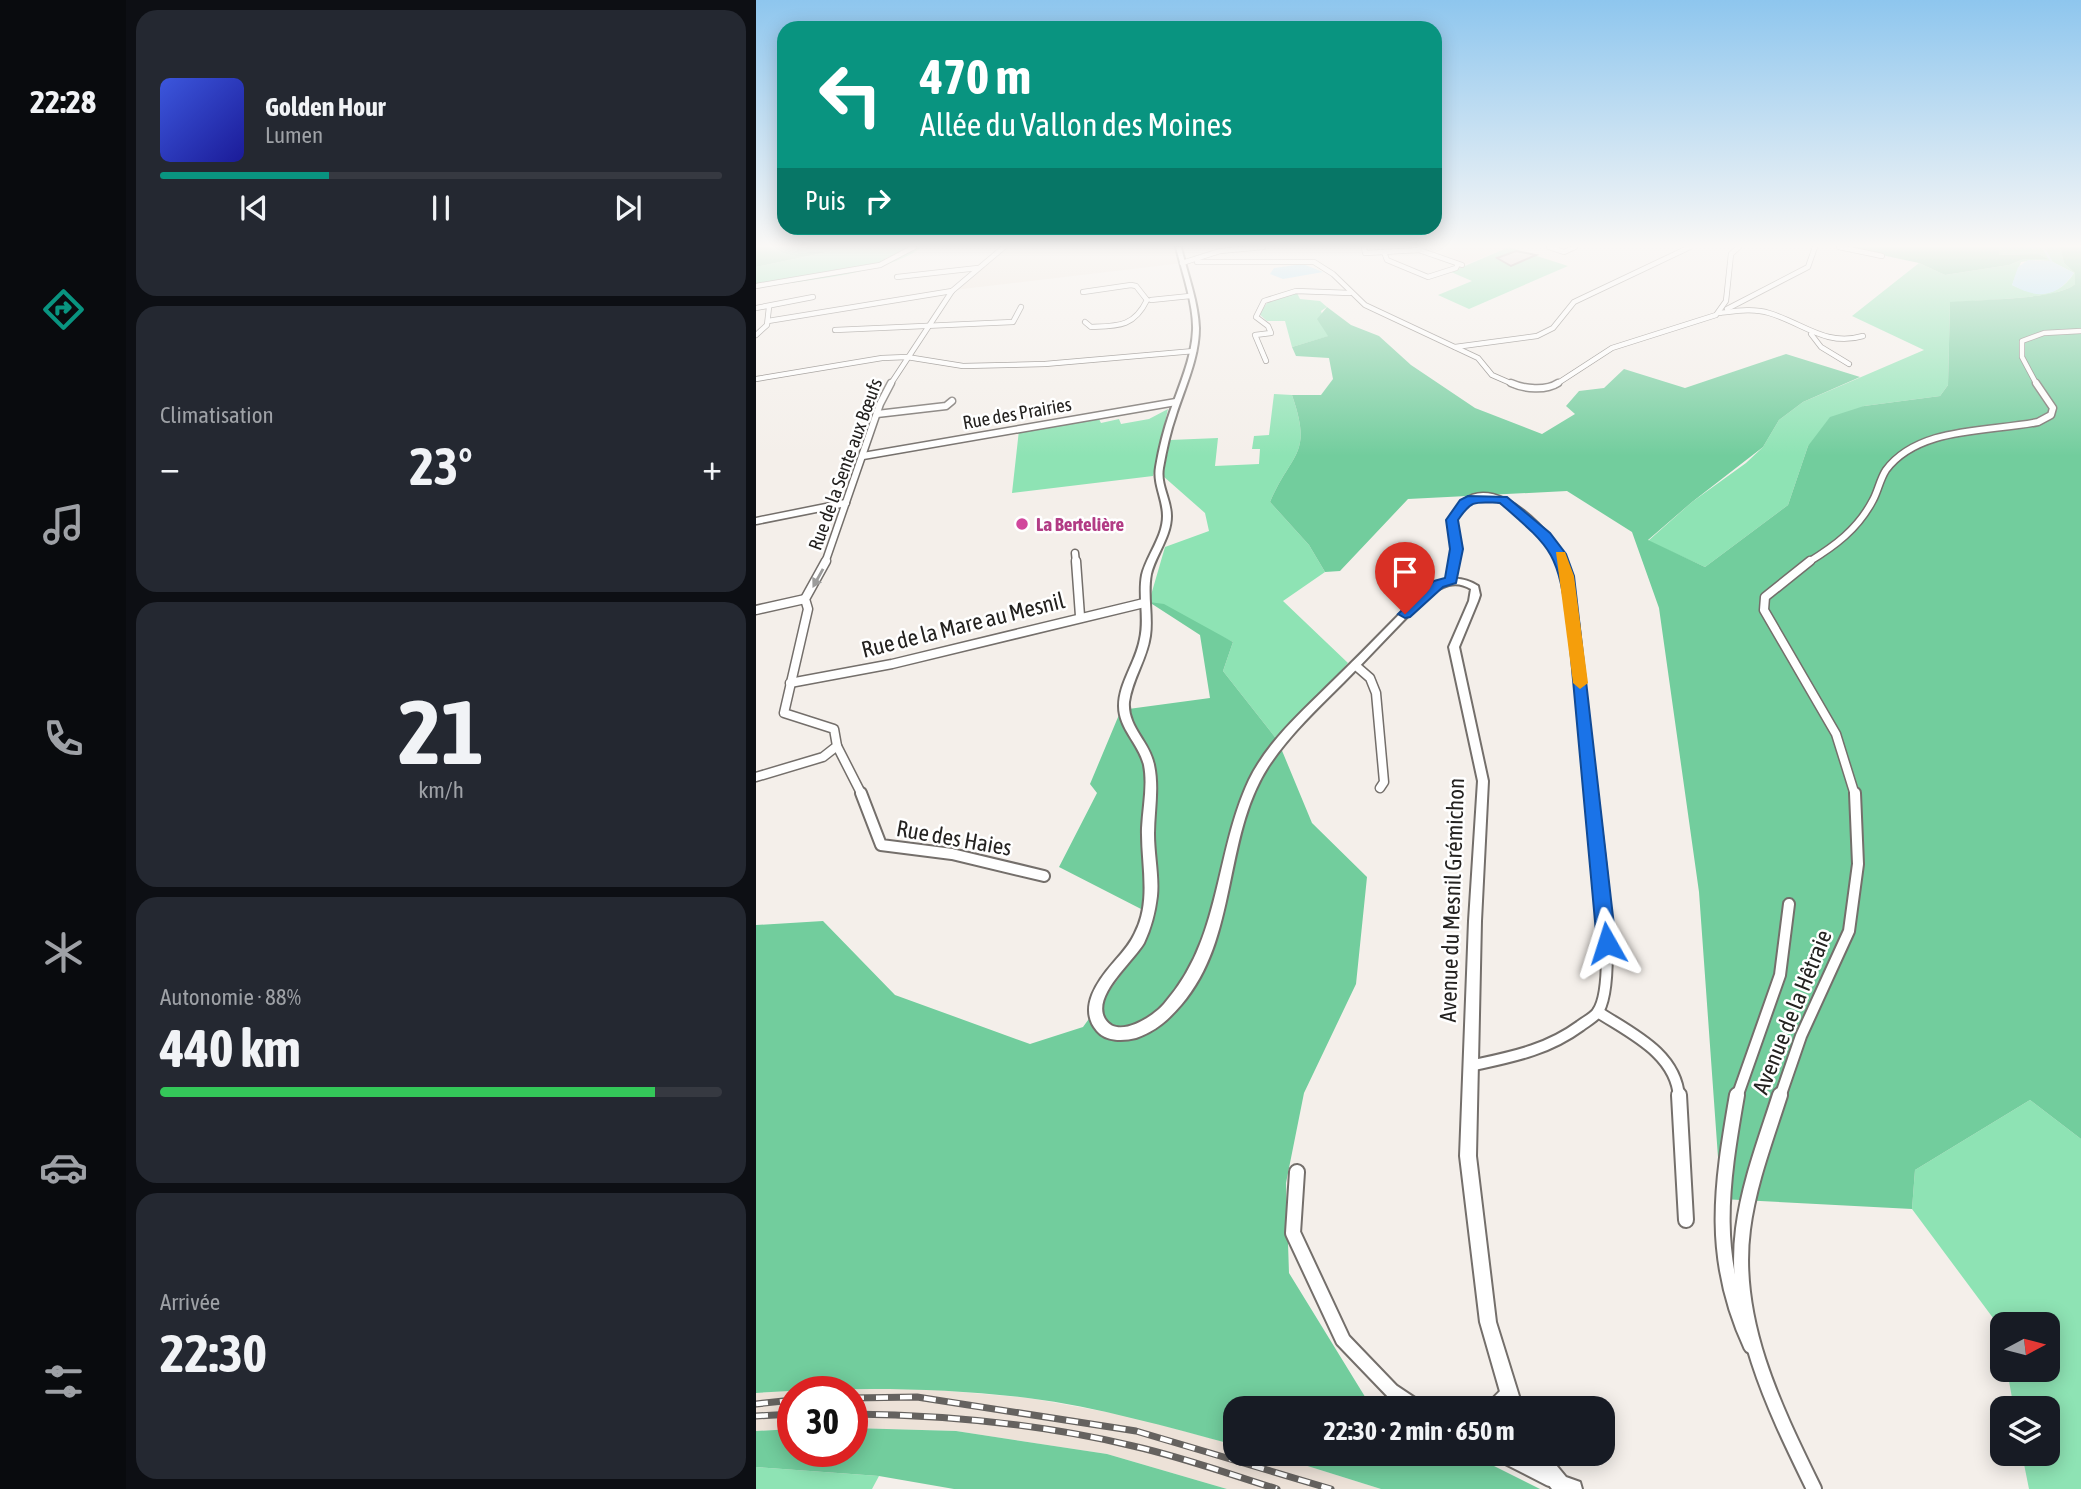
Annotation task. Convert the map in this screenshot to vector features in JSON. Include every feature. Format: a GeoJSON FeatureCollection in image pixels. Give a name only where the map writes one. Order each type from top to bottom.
{"type":"FeatureCollection","features":[{"type":"Feature","properties":{"kind":"street"},"geometry":{"type":"LineString","coordinates":[[756,337],[768,316]]}},
{"type":"Feature","properties":{"kind":"street"},"geometry":{"type":"LineString","coordinates":[[768,321],[796,316]]}},
{"type":"Feature","properties":{"kind":"street","name":"Rue de la Sente aux Bœufs"},"geometry":{"type":"LineString","coordinates":[[837,746],[834,729],[784,713],[808,609],[805,599],[821,575],[877,414],[907,357],[936,316]]}},
{"type":"Feature","properties":{"kind":"street"},"geometry":{"type":"LineString","coordinates":[[835,330],[1013,322],[1016,316]]}},
{"type":"Feature","properties":{"kind":"street"},"geometry":{"type":"LineString","coordinates":[[1085,322],[1091,327],[1132,323],[1140,316]]}},
{"type":"Feature","properties":{"kind":"street"},"geometry":{"type":"LineString","coordinates":[[1195,316],[1194,351],[1176,402],[1158,477],[1167,521],[1148,569],[1144,603],[1147,632],[1124,708],[1128,723],[1149,762],[1149,916],[1137,943],[1096,1000],[1096,1017],[1102,1027],[1119,1034],[1149,1027],[1172,1007],[1189,983],[1220,913],[1232,840],[1240,812],[1257,776],[1304,717],[1425,594],[1438,584],[1451,580],[1456,549],[1452,520],[1464,503],[1473,499],[1495,497],[1513,506],[1545,536],[1560,554],[1564,565],[1575,625],[1607,943],[1605,985],[1598,1012],[1558,1042],[1528,1053],[1470,1066]]}},
{"type":"Feature","properties":{"kind":"street"},"geometry":{"type":"LineString","coordinates":[[1393,316],[1436,340],[1478,358],[1492,375],[1520,387],[1552,387],[1612,348],[1710,316]]}},
{"type":"Feature","properties":{"kind":"street"},"geometry":{"type":"LineString","coordinates":[[1455,347],[1537,336],[1553,328],[1562,316]]}},
{"type":"Feature","properties":{"kind":"street"},"geometry":{"type":"LineString","coordinates":[[1775,316],[1800,325],[1821,347],[1849,364]]}},
{"type":"Feature","properties":{"kind":"street"},"geometry":{"type":"LineString","coordinates":[[1255,335],[1271,331],[1256,317]]}},
{"type":"Feature","properties":{"kind":"street"},"geometry":{"type":"LineString","coordinates":[[1256,317],[1255,335],[1266,361]]}},
{"type":"Feature","properties":{"kind":"street","name":"Avenue de la Hêtraie"},"geometry":{"type":"LineString","coordinates":[[1814,1489],[1782,1424],[1758,1360],[1741,1272],[1743,1218],[1755,1172],[1800,1037],[1845,944],[1854,897],[1858,814],[1852,782],[1830,718],[1764,610],[1765,597],[1798,567],[1822,555],[1853,531],[1877,495],[1883,475],[1905,451],[1931,441],[2027,425],[2051,415],[2053,408],[2023,359],[2020,347],[2022,341],[2033,335],[2081,331]]}},
{"type":"Feature","properties":{"kind":"street"},"geometry":{"type":"LineString","coordinates":[[1811,334],[1835,339],[1863,336]]}},
{"type":"Feature","properties":{"kind":"street"},"geometry":{"type":"LineString","coordinates":[[756,379],[862,360],[907,357],[963,366],[1045,364],[1194,351]]}},
{"type":"Feature","properties":{"kind":"street"},"geometry":{"type":"LineString","coordinates":[[877,414],[946,406],[952,401]]}},
{"type":"Feature","properties":{"kind":"street","name":"Rue des Prairies"},"geometry":{"type":"LineString","coordinates":[[863,456],[1176,402]]}},
{"type":"Feature","properties":{"kind":"street"},"geometry":{"type":"LineString","coordinates":[[756,521],[846,503]]}},
{"type":"Feature","properties":{"kind":"street"},"geometry":{"type":"LineString","coordinates":[[1075,553],[1080,616]]}},
{"type":"Feature","properties":{"kind":"street","name":"Avenue du Mesnil Grémichon"},"geometry":{"type":"LineString","coordinates":[[1451,580],[1468,582],[1475,588],[1477,596],[1457,631],[1454,647],[1483,781],[1468,1156],[1475,1232],[1488,1322],[1509,1396]]}},
{"type":"Feature","properties":{"kind":"street"},"geometry":{"type":"LineString","coordinates":[[756,610],[805,599]]}},
{"type":"Feature","properties":{"kind":"street","name":"Rue de la Mare au Mesnil"},"geometry":{"type":"LineString","coordinates":[[790,683],[892,663],[1080,616],[1144,603]]}},
{"type":"Feature","properties":{"kind":"street"},"geometry":{"type":"LineString","coordinates":[[1355,665],[1370,678],[1376,693],[1384,782],[1380,788]]}},
{"type":"Feature","properties":{"kind":"street"},"geometry":{"type":"LineString","coordinates":[[756,777],[823,757],[837,746]]}},
{"type":"Feature","properties":{"kind":"street","name":"Rue des Haies"},"geometry":{"type":"LineString","coordinates":[[837,746],[846,759],[881,845],[952,854],[1044,876]]}},
{"type":"Feature","properties":{"kind":"street"},"geometry":{"type":"LineString","coordinates":[[1758,1360],[1735,1312],[1724,1270],[1723,1175],[1738,1089],[1780,975],[1789,904]]}},
{"type":"Feature","properties":{"kind":"street"},"geometry":{"type":"LineString","coordinates":[[1598,1012],[1660,1053],[1673,1070],[1678,1083],[1686,1220]]}},
{"type":"Feature","properties":{"kind":"street"},"geometry":{"type":"LineString","coordinates":[[1297,1172],[1293,1233],[1343,1340],[1400,1396]]}},
{"type":"Feature","properties":{"kind":"street"},"geometry":{"type":"LineString","coordinates":[[1505,1396],[1508,1393]]}},
{"type":"Feature","properties":{"kind":"street"},"geometry":{"type":"LineString","coordinates":[[1525,1466],[1566,1486]]}},
{"type":"Feature","properties":{"kind":"street"},"geometry":{"type":"LineString","coordinates":[[1547,1466],[1566,1486]]}},
{"type":"Feature","properties":{"kind":"shaded area"},"geometry":{"type":"Polygon","coordinates":[[[914,1388],[1029,1398],[1129,1416],[1223,1442],[1223,1466],[1307,1466],[1381,1489],[1227,1489],[1107,1454],[956,1431],[868,1428],[868,1389],[914,1388]]]}},
{"type":"Feature","properties":{"kind":"shaded area"},"geometry":{"type":"Polygon","coordinates":[[[777,1392],[777,1430],[756,1431],[756,1393],[777,1392]]]}},
{"type":"Feature","properties":{"kind":"green space"},"geometry":{"type":"Polygon","coordinates":[[[1262,316],[1323,316],[1329,336],[1292,347],[1285,321],[1267,321],[1262,316]]]}},
{"type":"Feature","properties":{"kind":"green space"},"geometry":{"type":"Polygon","coordinates":[[[1319,316],[1340,316],[1351,325],[1379,336],[1411,365],[1475,408],[1542,434],[1575,414],[1566,406],[1579,391],[1604,388],[1624,369],[1685,388],[1786,354],[1860,377],[1803,402],[1779,420],[1763,447],[1648,540],[1705,567],[1788,505],[1808,446],[1830,417],[1864,406],[1940,396],[1948,385],[1950,316],[2081,316],[2081,1139],[2030,1100],[1915,1170],[1912,1209],[1721,1199],[1699,892],[1659,608],[1632,532],[1567,491],[1408,499],[1340,571],[1325,572],[1309,545],[1270,502],[1300,442],[1301,430],[1292,395],[1321,395],[1333,379],[1329,358],[1296,356],[1292,347],[1328,336],[1317,319],[1319,316]]]}},
{"type":"Feature","properties":{"kind":"green space"},"geometry":{"type":"Polygon","coordinates":[[[1853,316],[1950,316],[1948,385],[1940,396],[1864,406],[1808,446],[1788,505],[1705,567],[1648,541],[1692,502],[1746,463],[1763,447],[1779,420],[1803,402],[1924,350],[1853,316]]]}},
{"type":"Feature","properties":{"kind":"green space"},"geometry":{"type":"Polygon","coordinates":[[[1274,394],[1292,395],[1301,430],[1297,452],[1270,502],[1309,545],[1325,572],[1283,601],[1348,663],[1278,741],[1223,671],[1233,642],[1149,602],[1165,547],[1209,531],[1205,513],[1163,476],[1170,440],[1218,438],[1215,466],[1259,464],[1260,449],[1252,449],[1254,436],[1269,435],[1274,394]]]}},
{"type":"Feature","properties":{"kind":"green space"},"geometry":{"type":"Polygon","coordinates":[[[1168,409],[1153,476],[1012,493],[1019,430],[1098,417],[1101,423],[1119,419],[1121,424],[1149,419],[1168,409]]]}},
{"type":"Feature","properties":{"kind":"green space"},"geometry":{"type":"Polygon","coordinates":[[[1149,602],[1164,604],[1233,642],[1223,671],[1278,741],[1312,823],[1367,877],[1356,984],[1304,1093],[1286,1183],[1289,1273],[1365,1396],[1223,1396],[1223,1442],[1106,1412],[1028,1398],[960,1392],[868,1389],[868,1376],[777,1376],[777,1392],[756,1393],[756,925],[823,921],[895,995],[1030,1044],[1083,1027],[1145,942],[1143,910],[1059,867],[1097,793],[1090,784],[1121,710],[1210,698],[1200,635],[1149,602]]]}},
{"type":"Feature","properties":{"kind":"green space"},"geometry":{"type":"Polygon","coordinates":[[[2030,1100],[2081,1139],[2081,1489],[2029,1489],[2024,1466],[2060,1466],[2060,1396],[2012,1396],[2009,1382],[2060,1382],[2060,1312],[1990,1314],[1912,1209],[1915,1170],[2030,1100]]]}},
{"type":"Feature","properties":{"kind":"green space"},"geometry":{"type":"Polygon","coordinates":[[[868,1428],[956,1431],[1107,1454],[1227,1489],[954,1489],[879,1476],[756,1467],[756,1431],[777,1430],[777,1467],[868,1467],[868,1428]]]}},
{"type":"Feature","properties":{"kind":"green space"},"geometry":{"type":"Polygon","coordinates":[[[1307,1466],[1494,1466],[1540,1489],[1381,1489],[1307,1466]]]}},
{"type":"Feature","properties":{"kind":"green space"},"geometry":{"type":"Polygon","coordinates":[[[756,1467],[879,1476],[872,1489],[756,1489],[756,1467]]]}},
{"type":"Feature","properties":{"kind":"railway"},"geometry":{"type":"LineString","coordinates":[[868,1398],[917,1397],[1136,1431],[1331,1489]]}},
{"type":"Feature","properties":{"kind":"railway"},"geometry":{"type":"LineString","coordinates":[[756,1404],[777,1402]]}},
{"type":"Feature","properties":{"kind":"railway"},"geometry":{"type":"LineString","coordinates":[[868,1414],[923,1416],[1029,1426],[1098,1438],[1187,1460],[1277,1489]]}},
{"type":"Feature","properties":{"kind":"railway"},"geometry":{"type":"LineString","coordinates":[[756,1416],[777,1415]]}},
{"type":"Feature","properties":{"kind":"slow traffic"},"geometry":{"type":"LineString","coordinates":[[1560,554],[1567,576],[1575,625],[1580,683]]}},
{"type":"Feature","properties":{"kind":"place","name":"La Bertelière"},"geometry":{"type":"Point","coordinates":[1022,524]}},
{"type":"Feature","properties":{"kind":"route"},"geometry":{"type":"LineString","coordinates":[[1405,614],[1438,584],[1451,580],[1456,549],[1452,520],[1464,503],[1473,499],[1503,499],[1545,536],[1560,554],[1567,576],[1575,625],[1607,943]]}}]}
